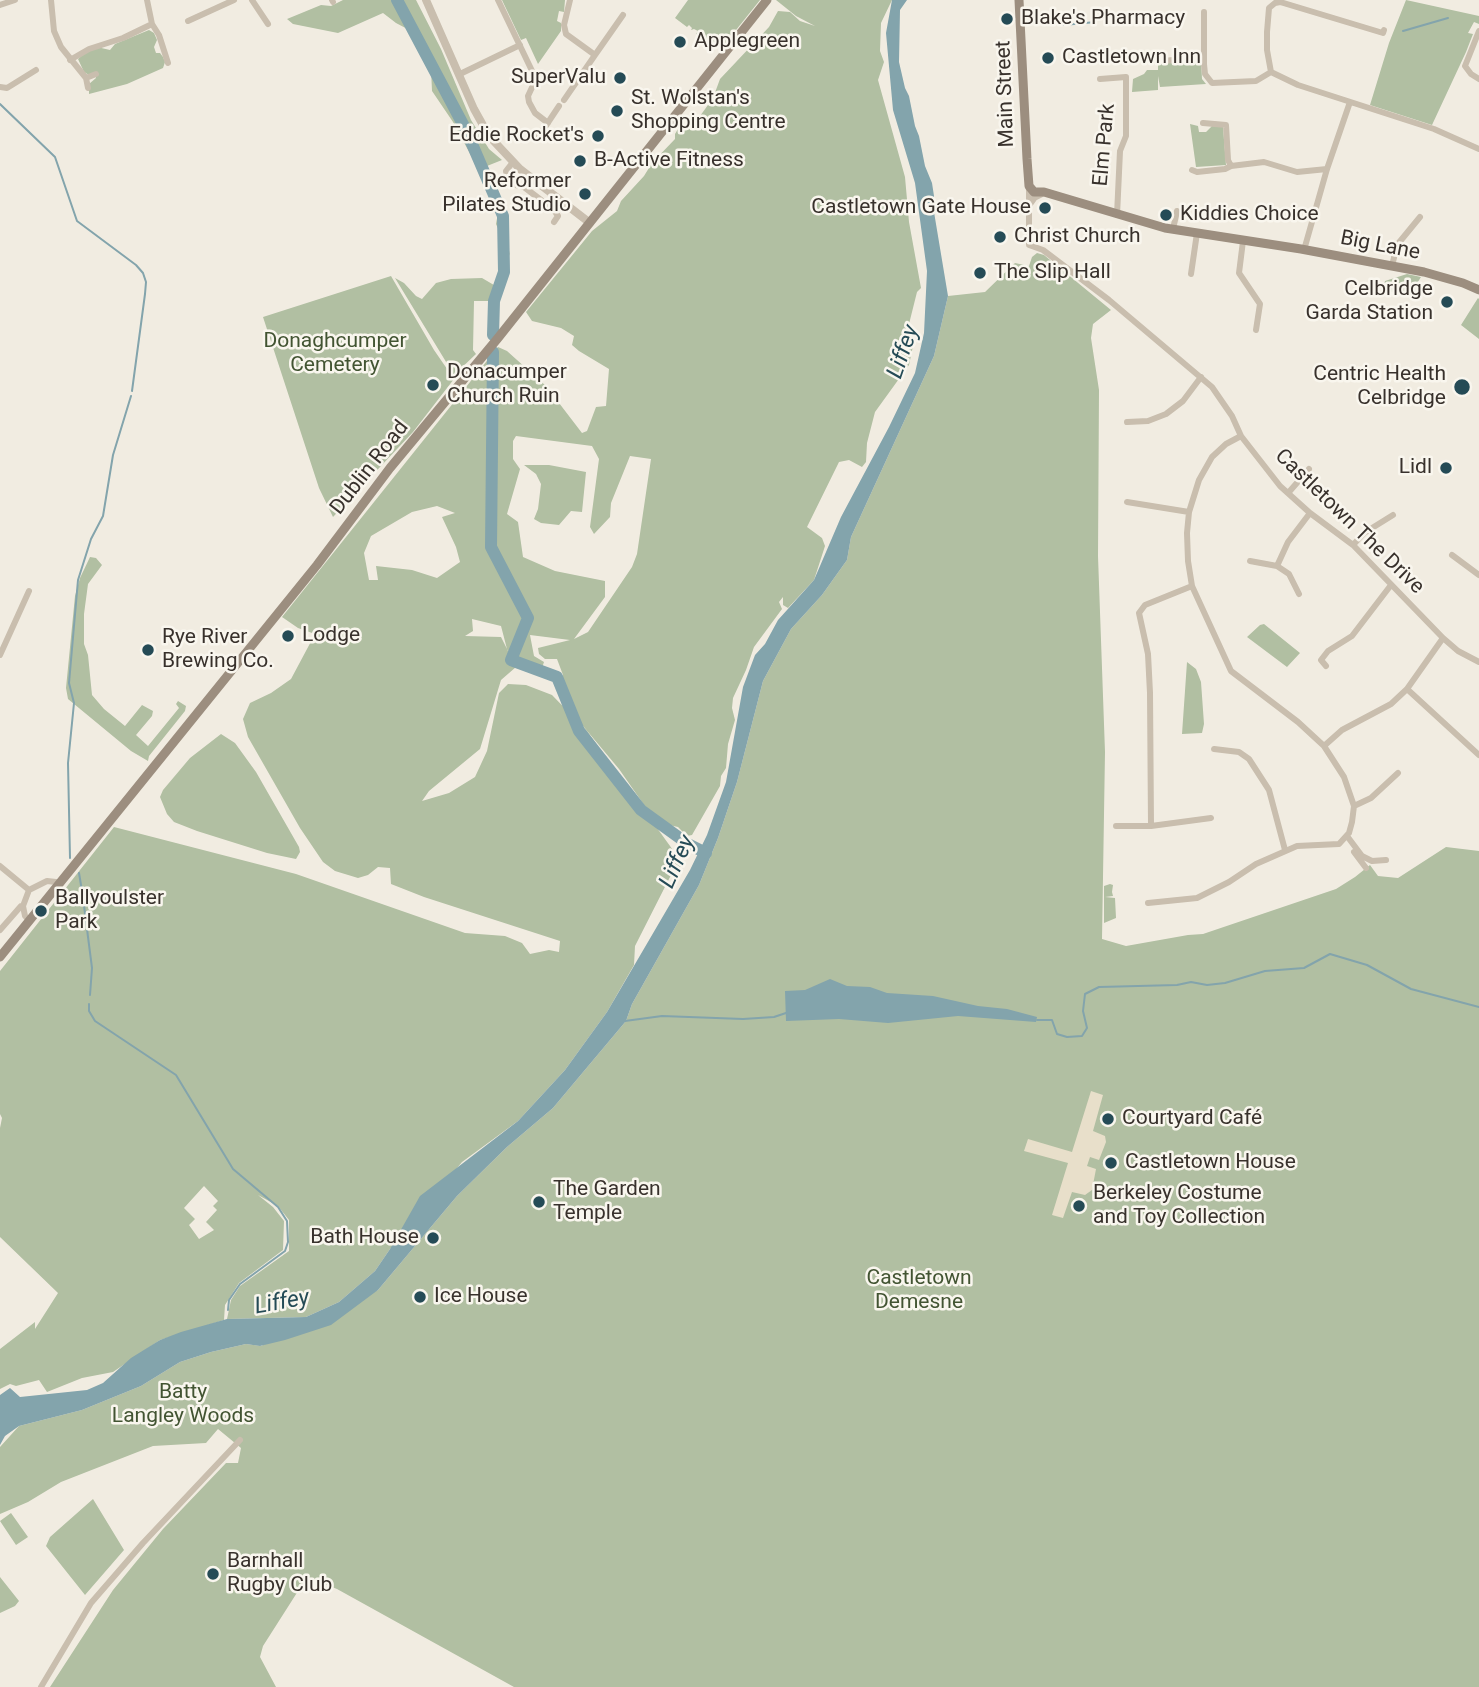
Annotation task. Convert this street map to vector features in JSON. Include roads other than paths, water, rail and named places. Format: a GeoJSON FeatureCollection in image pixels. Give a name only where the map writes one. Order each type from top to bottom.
{"type":"FeatureCollection","features":[{"type":"Feature","properties":{"kind":"main road","name":"Dublin Road"},"geometry":{"type":"LineString","coordinates":[[0,957],[317,565],[390,468],[767,0]]}},
{"type":"Feature","properties":{"kind":"main road","name":"Main Street"},"geometry":{"type":"LineString","coordinates":[[1020,0],[1029,186]]}},
{"type":"Feature","properties":{"kind":"main road","name":"Big Lane"},"geometry":{"type":"LineString","coordinates":[[1029,186],[1034,192],[1044,192],[1173,229],[1392,265],[1451,279],[1479,290]]}},
{"type":"Feature","properties":{"kind":"street"},"geometry":{"type":"LineString","coordinates":[[0,5],[15,0]]}},
{"type":"Feature","properties":{"kind":"street"},"geometry":{"type":"LineString","coordinates":[[51,0],[54,31],[70,60],[86,78],[88,88]]}},
{"type":"Feature","properties":{"kind":"street"},"geometry":{"type":"LineString","coordinates":[[147,0],[152,24],[159,35],[168,63]]}},
{"type":"Feature","properties":{"kind":"street"},"geometry":{"type":"LineString","coordinates":[[188,21],[222,2],[234,0]]}},
{"type":"Feature","properties":{"kind":"street"},"geometry":{"type":"LineString","coordinates":[[252,0],[268,24]]}},
{"type":"Feature","properties":{"kind":"street"},"geometry":{"type":"LineString","coordinates":[[426,0],[481,124],[513,162],[590,223]]}},
{"type":"Feature","properties":{"kind":"street"},"geometry":{"type":"LineString","coordinates":[[498,0],[535,81],[528,96],[529,102],[535,113],[548,123]]}},
{"type":"Feature","properties":{"kind":"street"},"geometry":{"type":"LineString","coordinates":[[570,0],[564,31],[595,55]]}},
{"type":"Feature","properties":{"kind":"street"},"geometry":{"type":"LineString","coordinates":[[1271,72],[1267,32],[1269,8],[1275,3],[1280,2],[1383,33],[1384,30]]}},
{"type":"Feature","properties":{"kind":"street"},"geometry":{"type":"LineString","coordinates":[[1204,12],[1205,74],[1212,83],[1256,81],[1271,72]]}},
{"type":"Feature","properties":{"kind":"street"},"geometry":{"type":"LineString","coordinates":[[539,136],[622,15]]}},
{"type":"Feature","properties":{"kind":"street"},"geometry":{"type":"LineString","coordinates":[[70,60],[89,49],[123,38],[152,24]]}},
{"type":"Feature","properties":{"kind":"street"},"geometry":{"type":"LineString","coordinates":[[1479,31],[1465,66],[1471,75],[1479,79]]}},
{"type":"Feature","properties":{"kind":"street"},"geometry":{"type":"LineString","coordinates":[[460,74],[520,45]]}},
{"type":"Feature","properties":{"kind":"street"},"geometry":{"type":"LineString","coordinates":[[1163,61],[1205,57]]}},
{"type":"Feature","properties":{"kind":"street"},"geometry":{"type":"LineString","coordinates":[[0,87],[7,88],[36,69]]}},
{"type":"Feature","properties":{"kind":"street"},"geometry":{"type":"LineString","coordinates":[[1271,72],[1298,85],[1434,129],[1479,149]]}},
{"type":"Feature","properties":{"kind":"street"},"geometry":{"type":"LineString","coordinates":[[86,78],[96,74]]}},
{"type":"Feature","properties":{"kind":"street","name":"Elm Park"},"geometry":{"type":"LineString","coordinates":[[1100,79],[1128,77],[1126,136],[1120,151],[1117,215]]}},
{"type":"Feature","properties":{"kind":"street"},"geometry":{"type":"LineString","coordinates":[[1304,250],[1350,102]]}},
{"type":"Feature","properties":{"kind":"street"},"geometry":{"type":"LineString","coordinates":[[1203,123],[1226,125],[1228,160],[1231,166]]}},
{"type":"Feature","properties":{"kind":"street"},"geometry":{"type":"LineString","coordinates":[[513,162],[506,171],[508,183],[524,187],[554,210],[558,216],[554,222]]}},
{"type":"Feature","properties":{"kind":"street"},"geometry":{"type":"LineString","coordinates":[[1192,170],[1225,169],[1264,162],[1297,172],[1327,169]]}},
{"type":"Feature","properties":{"kind":"street","name":"Castletown The Drive"},"geometry":{"type":"LineString","coordinates":[[1029,186],[1028,245],[1043,250],[1109,300],[1212,387],[1232,416],[1241,436],[1270,476],[1310,513],[1353,545],[1443,638],[1458,651],[1479,662]]}},
{"type":"Feature","properties":{"kind":"street"},"geometry":{"type":"LineString","coordinates":[[1029,204],[1034,197],[1044,192]]}},
{"type":"Feature","properties":{"kind":"street"},"geometry":{"type":"LineString","coordinates":[[1173,229],[1177,211]]}},
{"type":"Feature","properties":{"kind":"street"},"geometry":{"type":"LineString","coordinates":[[1392,265],[1397,245],[1420,217]]}},
{"type":"Feature","properties":{"kind":"street"},"geometry":{"type":"LineString","coordinates":[[1191,274],[1197,233]]}},
{"type":"Feature","properties":{"kind":"street"},"geometry":{"type":"LineString","coordinates":[[1242,241],[1239,273],[1261,304],[1256,330]]}},
{"type":"Feature","properties":{"kind":"street"},"geometry":{"type":"LineString","coordinates":[[1127,422],[1148,421],[1166,414],[1183,401],[1200,377]]}},
{"type":"Feature","properties":{"kind":"street"},"geometry":{"type":"LineString","coordinates":[[1149,903],[1200,897],[1230,882],[1256,864],[1297,846],[1339,844],[1345,838],[1352,822],[1354,806],[1344,777],[1324,746],[1298,722],[1231,671],[1192,586],[1187,547],[1189,512],[1199,480],[1212,457],[1226,444],[1241,436]]}},
{"type":"Feature","properties":{"kind":"street"},"geometry":{"type":"LineString","coordinates":[[1289,492],[1308,469]]}},
{"type":"Feature","properties":{"kind":"street"},"geometry":{"type":"LineString","coordinates":[[1127,502],[1189,512]]}},
{"type":"Feature","properties":{"kind":"street"},"geometry":{"type":"LineString","coordinates":[[1277,566],[1288,542],[1310,513]]}},
{"type":"Feature","properties":{"kind":"street"},"geometry":{"type":"LineString","coordinates":[[1353,545],[1364,533],[1394,515]]}},
{"type":"Feature","properties":{"kind":"street"},"geometry":{"type":"LineString","coordinates":[[1452,555],[1479,575]]}},
{"type":"Feature","properties":{"kind":"street"},"geometry":{"type":"LineString","coordinates":[[1250,561],[1277,566],[1289,574],[1299,594]]}},
{"type":"Feature","properties":{"kind":"street"},"geometry":{"type":"LineString","coordinates":[[1326,666],[1321,660],[1328,651],[1352,636],[1391,585]]}},
{"type":"Feature","properties":{"kind":"street"},"geometry":{"type":"LineString","coordinates":[[1151,826],[1150,694],[1147,648],[1139,613],[1146,605],[1192,586]]}},
{"type":"Feature","properties":{"kind":"street"},"geometry":{"type":"LineString","coordinates":[[0,655],[29,591]]}},
{"type":"Feature","properties":{"kind":"street"},"geometry":{"type":"LineString","coordinates":[[1324,746],[1342,730],[1391,704],[1407,689],[1443,638]]}},
{"type":"Feature","properties":{"kind":"street"},"geometry":{"type":"LineString","coordinates":[[1407,689],[1479,755]]}},
{"type":"Feature","properties":{"kind":"street"},"geometry":{"type":"LineString","coordinates":[[1214,749],[1239,752],[1249,759],[1269,790],[1285,850]]}},
{"type":"Feature","properties":{"kind":"street"},"geometry":{"type":"LineString","coordinates":[[1354,806],[1371,798],[1398,773]]}},
{"type":"Feature","properties":{"kind":"street"},"geometry":{"type":"LineString","coordinates":[[1116,826],[1151,826],[1211,818]]}},
{"type":"Feature","properties":{"kind":"street"},"geometry":{"type":"LineString","coordinates":[[1345,838],[1362,856],[1372,861],[1387,860]]}},
{"type":"Feature","properties":{"kind":"street"},"geometry":{"type":"LineString","coordinates":[[1345,838],[1366,869]]}},
{"type":"Feature","properties":{"kind":"street"},"geometry":{"type":"LineString","coordinates":[[0,866],[29,890]]}},
{"type":"Feature","properties":{"kind":"street"},"geometry":{"type":"LineString","coordinates":[[30,921],[25,916],[23,906],[29,890],[47,881],[60,884]]}},
{"type":"Feature","properties":{"kind":"street"},"geometry":{"type":"LineString","coordinates":[[0,930],[23,906]]}},
{"type":"Feature","properties":{"kind":"street"},"geometry":{"type":"LineString","coordinates":[[41,1687],[92,1604],[143,1543],[240,1440]]}},
{"type":"Feature","properties":{"kind":"water"},"geometry":{"type":"Polygon","coordinates":[[[892,0],[907,0],[900,10],[899,62],[925,166],[932,183],[933,206],[948,296],[934,356],[851,537],[847,560],[822,595],[791,629],[763,681],[737,782],[718,838],[699,885],[632,1004],[626,1021],[553,1108],[507,1147],[457,1196],[378,1290],[331,1325],[285,1340],[260,1346],[246,1344],[180,1362],[141,1386],[82,1410],[19,1426],[5,1436],[0,1445],[0,1395],[10,1388],[20,1397],[87,1390],[103,1383],[131,1358],[160,1340],[181,1332],[227,1319],[306,1317],[339,1302],[375,1271],[420,1196],[518,1121],[565,1070],[607,1012],[690,870],[707,835],[726,782],[743,687],[755,655],[765,644],[778,620],[814,580],[841,517],[915,373],[924,333],[927,271],[915,183],[893,110],[886,33],[892,0]]]}},
{"type":"Feature","properties":{"kind":"water"},"geometry":{"type":"Polygon","coordinates":[[[830,979],[847,986],[870,987],[887,993],[933,996],[1037,1017],[1036,1022],[958,1016],[888,1023],[839,1019],[786,1021],[785,991],[805,990],[830,979]]]}},
{"type":"Feature","properties":{"kind":"waterway"},"geometry":{"type":"LineString","coordinates":[[397,0],[466,130],[503,216],[504,272],[494,301],[493,335]]}},
{"type":"Feature","properties":{"kind":"waterway"},"geometry":{"type":"LineString","coordinates":[[1403,31],[1448,18]]}},
{"type":"Feature","properties":{"kind":"waterway"},"geometry":{"type":"LineString","coordinates":[[1063,25],[1096,22]]}},
{"type":"Feature","properties":{"kind":"waterway"},"geometry":{"type":"LineString","coordinates":[[0,104],[55,157],[77,221],[143,273],[146,282],[145,294],[132,391]]}},
{"type":"Feature","properties":{"kind":"waterway","name":"Liffey"},"geometry":{"type":"LineString","coordinates":[[493,352],[491,547],[528,618],[511,660],[557,677],[579,731],[641,810],[688,844],[706,853]]}},
{"type":"Feature","properties":{"kind":"waterway"},"geometry":{"type":"LineString","coordinates":[[70,858],[68,763],[74,703],[69,683],[78,580],[91,539],[103,516],[113,455],[131,396]]}},
{"type":"Feature","properties":{"kind":"waterway"},"geometry":{"type":"LineString","coordinates":[[79,873],[82,891]]}},
{"type":"Feature","properties":{"kind":"waterway"},"geometry":{"type":"LineString","coordinates":[[83,898],[92,968],[90,995]]}},
{"type":"Feature","properties":{"kind":"waterway"},"geometry":{"type":"LineString","coordinates":[[1037,1020],[1052,1020],[1057,1034],[1067,1037],[1082,1036],[1087,1028],[1083,1011],[1085,994],[1099,987],[1225,983],[1265,971],[1304,968],[1330,954],[1367,965],[1411,989],[1479,1007]]}},
{"type":"Feature","properties":{"kind":"waterway"},"geometry":{"type":"LineString","coordinates":[[89,1004],[89,1011],[95,1021],[176,1075],[233,1169],[278,1207],[287,1221],[288,1242],[285,1251],[240,1284],[229,1300],[228,1310]]}},
{"type":"Feature","properties":{"kind":"waterway"},"geometry":{"type":"LineString","coordinates":[[625,1021],[662,1016],[743,1019],[774,1017],[786,1013]]}},
{"type":"Feature","properties":{"kind":"place","name":"Blake's Pharmacy"},"geometry":{"type":"Point","coordinates":[1007,19]}},
{"type":"Feature","properties":{"kind":"place","name":"Applegreen"},"geometry":{"type":"Point","coordinates":[680,42]}},
{"type":"Feature","properties":{"kind":"place","name":"Castletown Inn"},"geometry":{"type":"Point","coordinates":[1048,58]}},
{"type":"Feature","properties":{"kind":"place","name":"SuperValu"},"geometry":{"type":"Point","coordinates":[620,78]}},
{"type":"Feature","properties":{"kind":"place","name":"St. Wolstan's Shopping Centre"},"geometry":{"type":"Point","coordinates":[617,111]}},
{"type":"Feature","properties":{"kind":"place","name":"Eddie Rocket's"},"geometry":{"type":"Point","coordinates":[598,136]}},
{"type":"Feature","properties":{"kind":"place","name":"B-Active Fitness"},"geometry":{"type":"Point","coordinates":[580,161]}},
{"type":"Feature","properties":{"kind":"place","name":"Reformer Pilates Studio"},"geometry":{"type":"Point","coordinates":[585,194]}},
{"type":"Feature","properties":{"kind":"place","name":"Castletown Gate House"},"geometry":{"type":"Point","coordinates":[1045,208]}},
{"type":"Feature","properties":{"kind":"place","name":"Kiddies Choice"},"geometry":{"type":"Point","coordinates":[1166,215]}},
{"type":"Feature","properties":{"kind":"place","name":"Christ Church"},"geometry":{"type":"Point","coordinates":[1000,237]}},
{"type":"Feature","properties":{"kind":"place","name":"The Slip Hall"},"geometry":{"type":"Point","coordinates":[980,273]}},
{"type":"Feature","properties":{"kind":"place","name":"Celbridge Garda Station"},"geometry":{"type":"Point","coordinates":[1447,302]}},
{"type":"Feature","properties":{"kind":"place","name":"Donacumper Church Ruin"},"geometry":{"type":"Point","coordinates":[433,385]}},
{"type":"Feature","properties":{"kind":"place","name":"Centric Health Celbridge"},"geometry":{"type":"Point","coordinates":[1462,387]}},
{"type":"Feature","properties":{"kind":"place","name":"Lidl"},"geometry":{"type":"Point","coordinates":[1446,468]}},
{"type":"Feature","properties":{"kind":"place","name":"Lodge"},"geometry":{"type":"Point","coordinates":[288,636]}},
{"type":"Feature","properties":{"kind":"place","name":"Rye River Brewing Co."},"geometry":{"type":"Point","coordinates":[148,650]}},
{"type":"Feature","properties":{"kind":"place","name":"Ballyoulster Park"},"geometry":{"type":"Point","coordinates":[41,911]}},
{"type":"Feature","properties":{"kind":"place","name":"Courtyard Café"},"geometry":{"type":"Point","coordinates":[1108,1119]}},
{"type":"Feature","properties":{"kind":"place","name":"Castletown House"},"geometry":{"type":"Point","coordinates":[1111,1163]}},
{"type":"Feature","properties":{"kind":"place","name":"The Garden Temple"},"geometry":{"type":"Point","coordinates":[539,1202]}},
{"type":"Feature","properties":{"kind":"place","name":"Berkeley Costume and Toy Collection"},"geometry":{"type":"Point","coordinates":[1079,1206]}},
{"type":"Feature","properties":{"kind":"place","name":"Bath House"},"geometry":{"type":"Point","coordinates":[433,1238]}},
{"type":"Feature","properties":{"kind":"place","name":"Ice House"},"geometry":{"type":"Point","coordinates":[420,1297]}},
{"type":"Feature","properties":{"kind":"place","name":"Barnhall Rugby Club"},"geometry":{"type":"Point","coordinates":[213,1574]}},
{"type":"Feature","properties":{"kind":"park label","name":"Donaghcumper Cemetery"},"geometry":{"type":"Point","coordinates":[335,354]}},
{"type":"Feature","properties":{"kind":"park label","name":"Castletown Demesne"},"geometry":{"type":"Point","coordinates":[919,1291]}},
{"type":"Feature","properties":{"kind":"park label","name":"Batty Langley Woods"},"geometry":{"type":"Point","coordinates":[183,1405]}}]}
